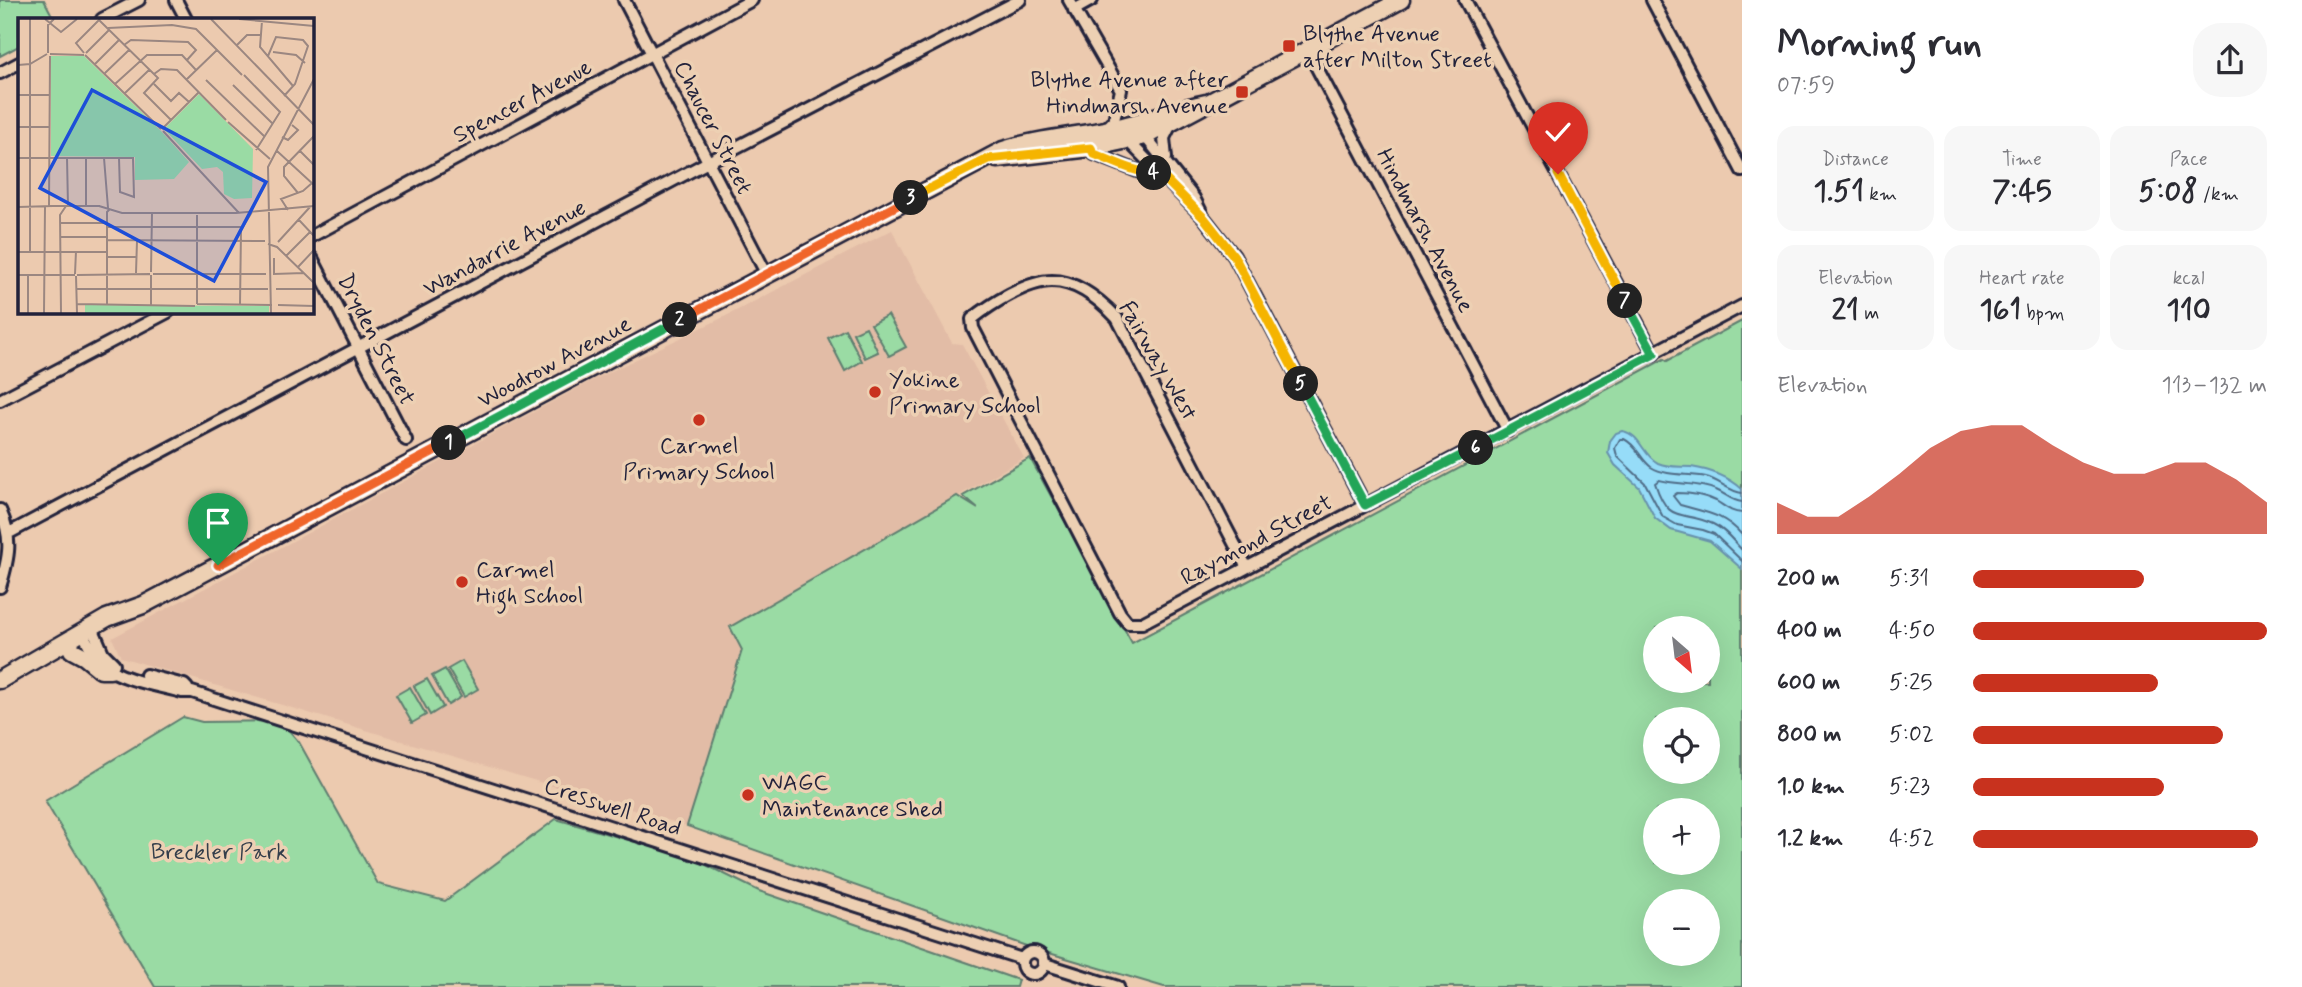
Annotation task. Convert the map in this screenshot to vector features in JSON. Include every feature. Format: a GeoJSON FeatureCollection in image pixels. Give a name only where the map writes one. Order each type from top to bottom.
{"type":"FeatureCollection","features":[{"type":"Feature","properties":{"kind":"main road"},"geometry":{"type":"LineString","coordinates":[[1127,133],[1146,136],[1171,124],[1401,0]]}},
{"type":"Feature","properties":{"kind":"main road"},"geometry":{"type":"LineString","coordinates":[[1127,133],[1174,109],[1206,103]]}},
{"type":"Feature","properties":{"kind":"main road","name":"Woodrow Avenue"},"geometry":{"type":"LineString","coordinates":[[1,686],[18,668],[90,634],[766,273],[988,159],[1015,146],[1105,130],[1127,133]]}},
{"type":"Feature","properties":{"kind":"main road","name":"Woodrow Avenue"},"geometry":{"type":"LineString","coordinates":[[988,159],[1091,148],[1127,133]]}},
{"type":"Feature","properties":{"kind":"main road","name":"Woodrow Avenue"},"geometry":{"type":"LineString","coordinates":[[1,686],[72,650],[90,634]]}},
{"type":"Feature","properties":{"kind":"main road"},"geometry":{"type":"LineString","coordinates":[[72,650],[101,670],[110,670]]}},
{"type":"Feature","properties":{"kind":"main road"},"geometry":{"type":"LineString","coordinates":[[0,666],[18,668]]}},
{"type":"Feature","properties":{"kind":"street"},"geometry":{"type":"LineString","coordinates":[[104,18],[139,0]]}},
{"type":"Feature","properties":{"kind":"street"},"geometry":{"type":"LineString","coordinates":[[176,0],[185,18]]}},
{"type":"Feature","properties":{"kind":"street","name":"Chaucer Street"},"geometry":{"type":"LineString","coordinates":[[624,0],[766,273]]}},
{"type":"Feature","properties":{"kind":"street","name":"Spencer Avenue"},"geometry":{"type":"LineString","coordinates":[[313,235],[752,0]]}},
{"type":"Feature","properties":{"kind":"street","name":"Wandarrie Avenue"},"geometry":{"type":"LineString","coordinates":[[9,533],[708,162],[1020,0]]}},
{"type":"Feature","properties":{"kind":"street"},"geometry":{"type":"LineString","coordinates":[[1093,0],[1072,5],[1121,90],[1114,120],[1105,130]]}},
{"type":"Feature","properties":{"kind":"street"},"geometry":{"type":"LineString","coordinates":[[1467,0],[1654,354]]}},
{"type":"Feature","properties":{"kind":"street"},"geometry":{"type":"LineString","coordinates":[[1652,0],[1742,171]]}},
{"type":"Feature","properties":{"kind":"street","name":"Hindmarsh Avenue"},"geometry":{"type":"LineString","coordinates":[[1307,49],[1508,431]]}},
{"type":"Feature","properties":{"kind":"street"},"geometry":{"type":"LineString","coordinates":[[0,73],[18,64]]}},
{"type":"Feature","properties":{"kind":"street"},"geometry":{"type":"LineString","coordinates":[[1166,161],[1163,148],[1171,124]]}},
{"type":"Feature","properties":{"kind":"street"},"geometry":{"type":"LineString","coordinates":[[1127,133],[1158,172],[1205,219],[1234,256],[1365,505]]}},
{"type":"Feature","properties":{"kind":"street"},"geometry":{"type":"LineString","coordinates":[[1146,136],[1194,198],[1205,219]]}},
{"type":"Feature","properties":{"kind":"street"},"geometry":{"type":"LineString","coordinates":[[1091,148],[1094,154],[1145,174],[1158,172]]}},
{"type":"Feature","properties":{"kind":"street","name":"Dryden Street"},"geometry":{"type":"LineString","coordinates":[[313,260],[406,440]]}},
{"type":"Feature","properties":{"kind":"street","name":"Fairway West"},"geometry":{"type":"LineString","coordinates":[[972,319],[989,306],[1019,290],[1052,281],[1079,288],[1100,299],[1117,318],[1246,566]]}},
{"type":"Feature","properties":{"kind":"street","name":"Raymond Street"},"geometry":{"type":"LineString","coordinates":[[972,319],[973,328],[1120,613],[1128,623],[1142,623],[1742,306]]}},
{"type":"Feature","properties":{"kind":"street"},"geometry":{"type":"LineString","coordinates":[[0,400],[166,313]]}},
{"type":"Feature","properties":{"kind":"street"},"geometry":{"type":"LineString","coordinates":[[0,510],[9,533],[8,560],[0,587]]}},
{"type":"Feature","properties":{"kind":"street"},"geometry":{"type":"LineString","coordinates":[[90,634],[97,658],[110,670]]}},
{"type":"Feature","properties":{"kind":"street","name":"Cresswell Road"},"geometry":{"type":"LineString","coordinates":[[90,634],[107,659],[117,666],[184,685],[192,692]]}},
{"type":"Feature","properties":{"kind":"street","name":"Cresswell Road"},"geometry":{"type":"LineString","coordinates":[[110,670],[182,692],[192,692],[1022,959],[1027,953],[1036,951],[1043,956],[1045,964],[1118,987]]}},
{"type":"Feature","properties":{"kind":"street"},"geometry":{"type":"LineString","coordinates":[[1022,959],[1023,967],[1031,974]]}},
{"type":"Feature","properties":{"kind":"street"},"geometry":{"type":"LineString","coordinates":[[1031,974],[1040,972],[1045,964]]}},
{"type":"Feature","properties":{"kind":"street"},"geometry":{"type":"LineString","coordinates":[[1027,987],[1031,974]]}},
{"type":"Feature","properties":{"kind":"shaded area","name":"Carmel High School"},"geometry":{"type":"Polygon","coordinates":[[[892,230],[952,343],[962,344],[1024,458],[730,627],[742,650],[687,826],[121,657],[112,638],[595,379],[724,317],[892,230]]]}},
{"type":"Feature","properties":{"kind":"green space"},"geometry":{"type":"Polygon","coordinates":[[[0,0],[44,0],[53,18],[18,18],[18,47],[0,56],[0,0]]]}},
{"type":"Feature","properties":{"kind":"green space"},"geometry":{"type":"Polygon","coordinates":[[[888,315],[906,347],[889,356],[871,324],[888,315]]]}},
{"type":"Feature","properties":{"kind":"green space"},"geometry":{"type":"Polygon","coordinates":[[[1742,321],[1742,987],[1164,987],[1032,948],[687,826],[742,650],[730,627],[957,496],[978,509],[963,496],[1030,458],[1132,643],[1664,359],[1667,361],[1742,321]]]}},
{"type":"Feature","properties":{"kind":"green space"},"geometry":{"type":"Polygon","coordinates":[[[866,327],[878,352],[865,358],[853,333],[866,327]]]}},
{"type":"Feature","properties":{"kind":"green space"},"geometry":{"type":"Polygon","coordinates":[[[845,329],[862,361],[845,371],[828,338],[845,329]]]}},
{"type":"Feature","properties":{"kind":"green space"},"geometry":{"type":"Polygon","coordinates":[[[462,661],[478,689],[464,697],[448,669],[462,661]]]}},
{"type":"Feature","properties":{"kind":"green space"},"geometry":{"type":"Polygon","coordinates":[[[445,669],[461,697],[448,705],[432,676],[445,669]]]}},
{"type":"Feature","properties":{"kind":"green space"},"geometry":{"type":"Polygon","coordinates":[[[427,679],[443,707],[430,715],[414,686],[427,679]]]}},
{"type":"Feature","properties":{"kind":"green space"},"geometry":{"type":"Polygon","coordinates":[[[410,687],[426,715],[412,723],[396,695],[410,687]]]}},
{"type":"Feature","properties":{"kind":"green space","name":"Breckler Park"},"geometry":{"type":"Polygon","coordinates":[[[183,717],[202,722],[281,721],[299,742],[378,884],[445,901],[556,819],[694,859],[759,891],[1018,980],[1016,987],[155,987],[45,801],[183,717]]]}},
{"type":"Feature","properties":{"kind":"water"},"geometry":{"type":"Polygon","coordinates":[[[1622,431],[1638,440],[1648,455],[1658,463],[1712,472],[1731,480],[1742,489],[1742,569],[1710,541],[1671,530],[1655,518],[1639,487],[1615,465],[1608,453],[1610,441],[1616,433],[1622,431]]]}},
{"type":"Feature","properties":{"kind":"place","name":"Blythe Avenue after Milton Street"},"geometry":{"type":"Point","coordinates":[1289,46]}},
{"type":"Feature","properties":{"kind":"place","name":"Blythe Avenue after Hindmarsh Avenue"},"geometry":{"type":"Point","coordinates":[1242,92]}},
{"type":"Feature","properties":{"kind":"place","name":"Yokine Primary School"},"geometry":{"type":"Point","coordinates":[875,392]}},
{"type":"Feature","properties":{"kind":"place","name":"Carmel Primary School"},"geometry":{"type":"Point","coordinates":[699,420]}},
{"type":"Feature","properties":{"kind":"place","name":"Carmel High School"},"geometry":{"type":"Point","coordinates":[462,582]}},
{"type":"Feature","properties":{"kind":"place","name":"WAGC Maintenance Shed"},"geometry":{"type":"Point","coordinates":[748,795]}},
{"type":"Feature","properties":{"kind":"route"},"geometry":{"type":"LineString","coordinates":[[218,565],[766,273],[988,159],[1091,148],[1094,154],[1145,174],[1158,172],[1205,219],[1234,256],[1365,505],[1654,354],[1558,174]]}}]}
